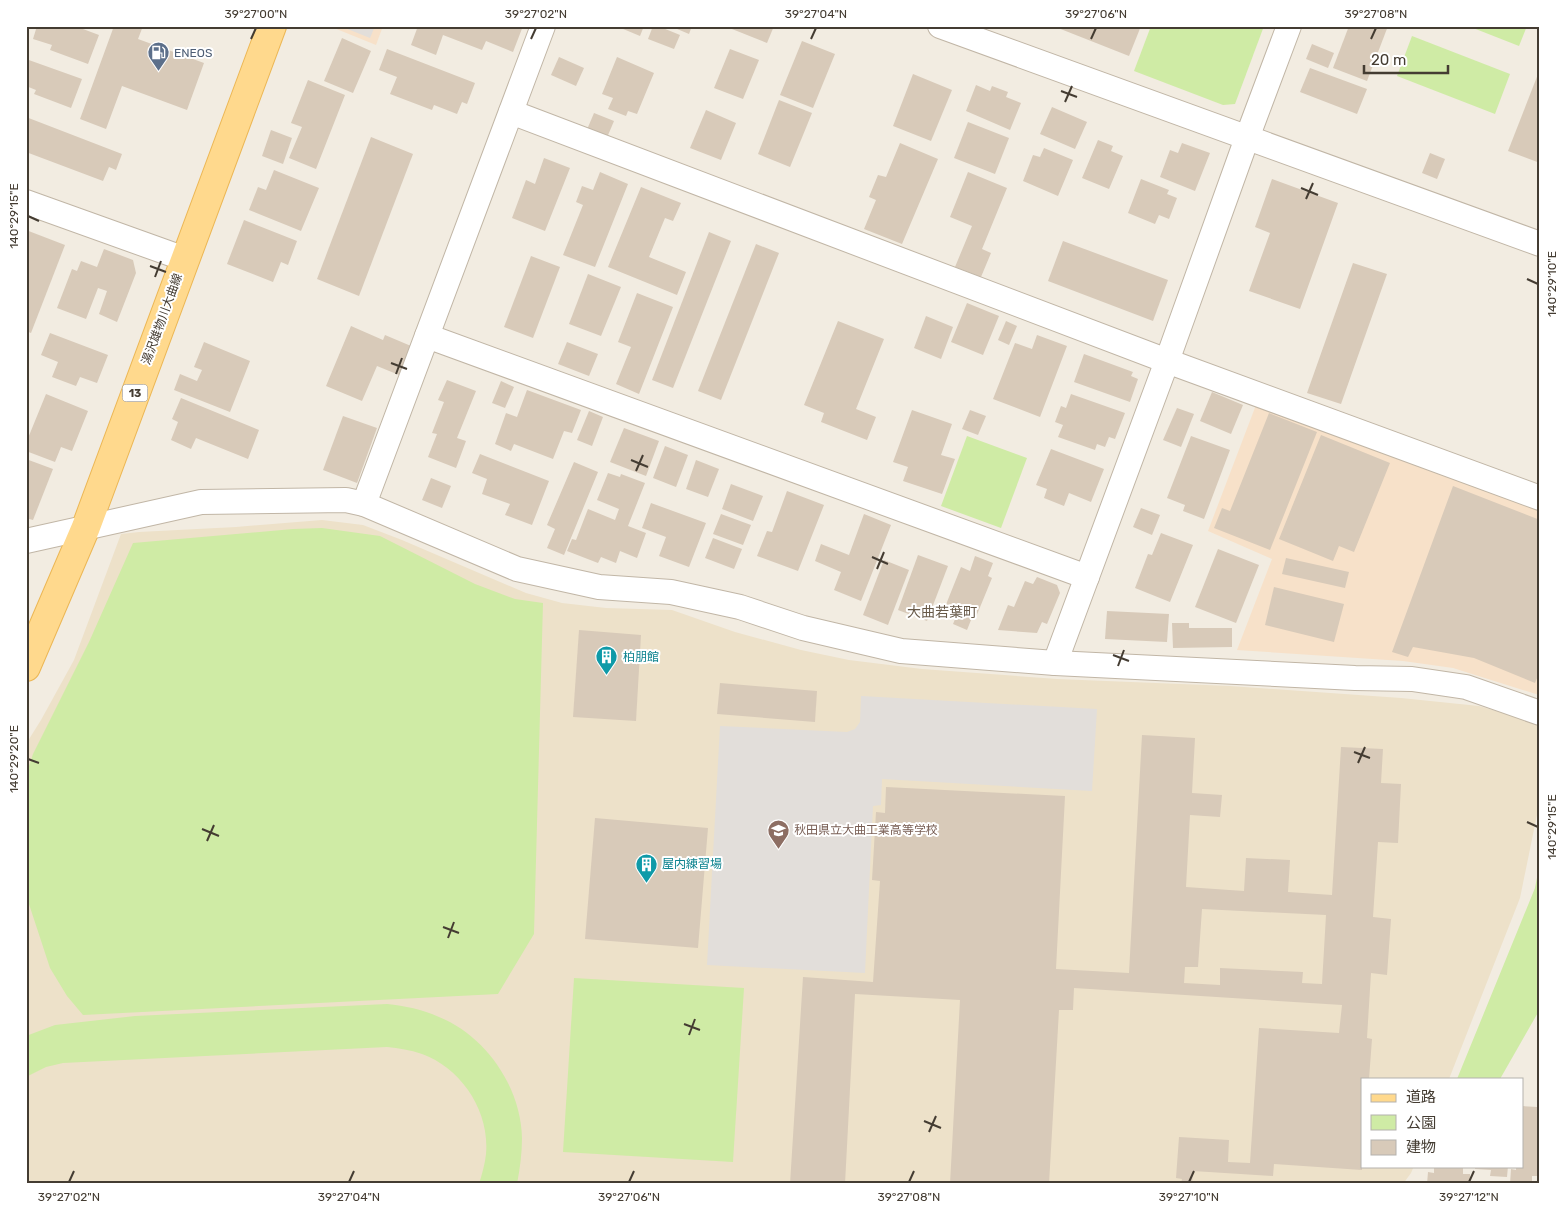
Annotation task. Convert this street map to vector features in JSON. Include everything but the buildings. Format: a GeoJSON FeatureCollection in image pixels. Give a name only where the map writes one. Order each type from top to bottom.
{"type":"FeatureCollection","features":[{"type":"Feature","properties":{"kind":"main road","name":"湯沢雄物川大曲線"},"geometry":{"type":"LineString","coordinates":[[26,667],[86,527],[272,26]]}},
{"type":"Feature","properties":{"kind":"street"},"geometry":{"type":"LineString","coordinates":[[364,504],[543,26]]}},
{"type":"Feature","properties":{"kind":"street"},"geometry":{"type":"LineString","coordinates":[[940,26],[1540,244]]}},
{"type":"Feature","properties":{"kind":"street"},"geometry":{"type":"LineString","coordinates":[[1055,663],[1289,26]]}},
{"type":"Feature","properties":{"kind":"street"},"geometry":{"type":"LineString","coordinates":[[511,112],[1167,361],[1540,498]]}},
{"type":"Feature","properties":{"kind":"street"},"geometry":{"type":"LineString","coordinates":[[26,202],[185,259]]}},
{"type":"Feature","properties":{"kind":"street"},"geometry":{"type":"LineString","coordinates":[[427,336],[1087,577]]}},
{"type":"Feature","properties":{"kind":"street"},"geometry":{"type":"LineString","coordinates":[[26,541],[201,502],[346,500],[364,504],[517,569],[599,587],[679,594],[740,607],[803,628],[901,651],[1055,663],[1355,678],[1412,679],[1466,687],[1540,713]]}},
{"type":"Feature","properties":{"kind":"shaded area"},"geometry":{"type":"Polygon","coordinates":[[[329,26],[383,26],[376,45],[329,26]]]}},
{"type":"Feature","properties":{"kind":"shaded area"},"geometry":{"type":"Polygon","coordinates":[[[340,26],[375,26],[370,38],[340,26]]]}},
{"type":"Feature","properties":{"kind":"shaded area"},"geometry":{"type":"Polygon","coordinates":[[[1256,405],[1540,506],[1539,695],[1453,668],[1403,661],[1237,650],[1272,559],[1208,531],[1256,405]]]}},
{"type":"Feature","properties":{"kind":"shaded area","name":"秋田県立大曲工業高等学校"},"geometry":{"type":"Polygon","coordinates":[[[322,520],[363,525],[526,593],[562,603],[606,608],[672,610],[735,632],[801,650],[849,660],[922,669],[1057,679],[1230,686],[1401,698],[1479,706],[1540,724],[1540,800],[1520,898],[1449,1078],[1361,1078],[1361,1168],[1413,1168],[1411,1173],[1403,1184],[26,1184],[26,744],[74,660],[121,534],[322,520]]]}},
{"type":"Feature","properties":{"kind":"shaded area"},"geometry":{"type":"Polygon","coordinates":[[[861,696],[1097,709],[1092,791],[882,779],[881,805],[873,806],[865,973],[707,965],[720,726],[847,732],[855,729],[860,722],[861,696]]]}},
{"type":"Feature","properties":{"kind":"green space"},"geometry":{"type":"Polygon","coordinates":[[[1151,26],[1264,26],[1235,104],[1223,105],[1134,71],[1151,26]]]}},
{"type":"Feature","properties":{"kind":"green space"},"geometry":{"type":"Polygon","coordinates":[[[1468,26],[1527,26],[1519,46],[1468,26]]]}},
{"type":"Feature","properties":{"kind":"green space"},"geometry":{"type":"Polygon","coordinates":[[[1412,36],[1510,74],[1495,114],[1397,76],[1412,36]]]}},
{"type":"Feature","properties":{"kind":"green space"},"geometry":{"type":"Polygon","coordinates":[[[967,436],[1027,458],[1001,528],[941,506],[967,436]]]}},
{"type":"Feature","properties":{"kind":"green space"},"geometry":{"type":"Polygon","coordinates":[[[322,528],[380,536],[475,584],[515,599],[543,603],[534,934],[498,994],[83,1015],[67,996],[50,968],[27,898],[26,775],[33,754],[89,642],[133,543],[322,528]]]}},
{"type":"Feature","properties":{"kind":"green space"},"geometry":{"type":"Polygon","coordinates":[[[1540,862],[1540,1009],[1501,1078],[1457,1078],[1535,888],[1540,862]]]}},
{"type":"Feature","properties":{"kind":"green space"},"geometry":{"type":"Polygon","coordinates":[[[574,978],[744,988],[733,1162],[563,1152],[574,978]]]}},
{"type":"Feature","properties":{"kind":"green space"},"geometry":{"type":"Polygon","coordinates":[[[387,1004],[426,1012],[456,1026],[486,1050],[498,1065],[508,1082],[520,1119],[522,1144],[517,1184],[479,1184],[486,1158],[486,1138],[478,1107],[470,1093],[449,1069],[422,1054],[409,1050],[387,1047],[63,1063],[46,1067],[26,1077],[26,1036],[55,1025],[135,1016],[387,1004]]]}},
{"type":"Feature","properties":{"kind":"place","name":"ENEOS"},"geometry":{"type":"Point","coordinates":[158,72]}},
{"type":"Feature","properties":{"kind":"place","name":"柏朋館"},"geometry":{"type":"Point","coordinates":[607,676]}},
{"type":"Feature","properties":{"kind":"place","name":"秋田県立大曲工業高等学校"},"geometry":{"type":"Point","coordinates":[778,849]}},
{"type":"Feature","properties":{"kind":"place","name":"屋内練習場"},"geometry":{"type":"Point","coordinates":[646,883]}},
{"type":"Feature","properties":{"kind":"district","name":"大曲若葉町"},"geometry":{"type":"Point","coordinates":[942,612]}}]}
